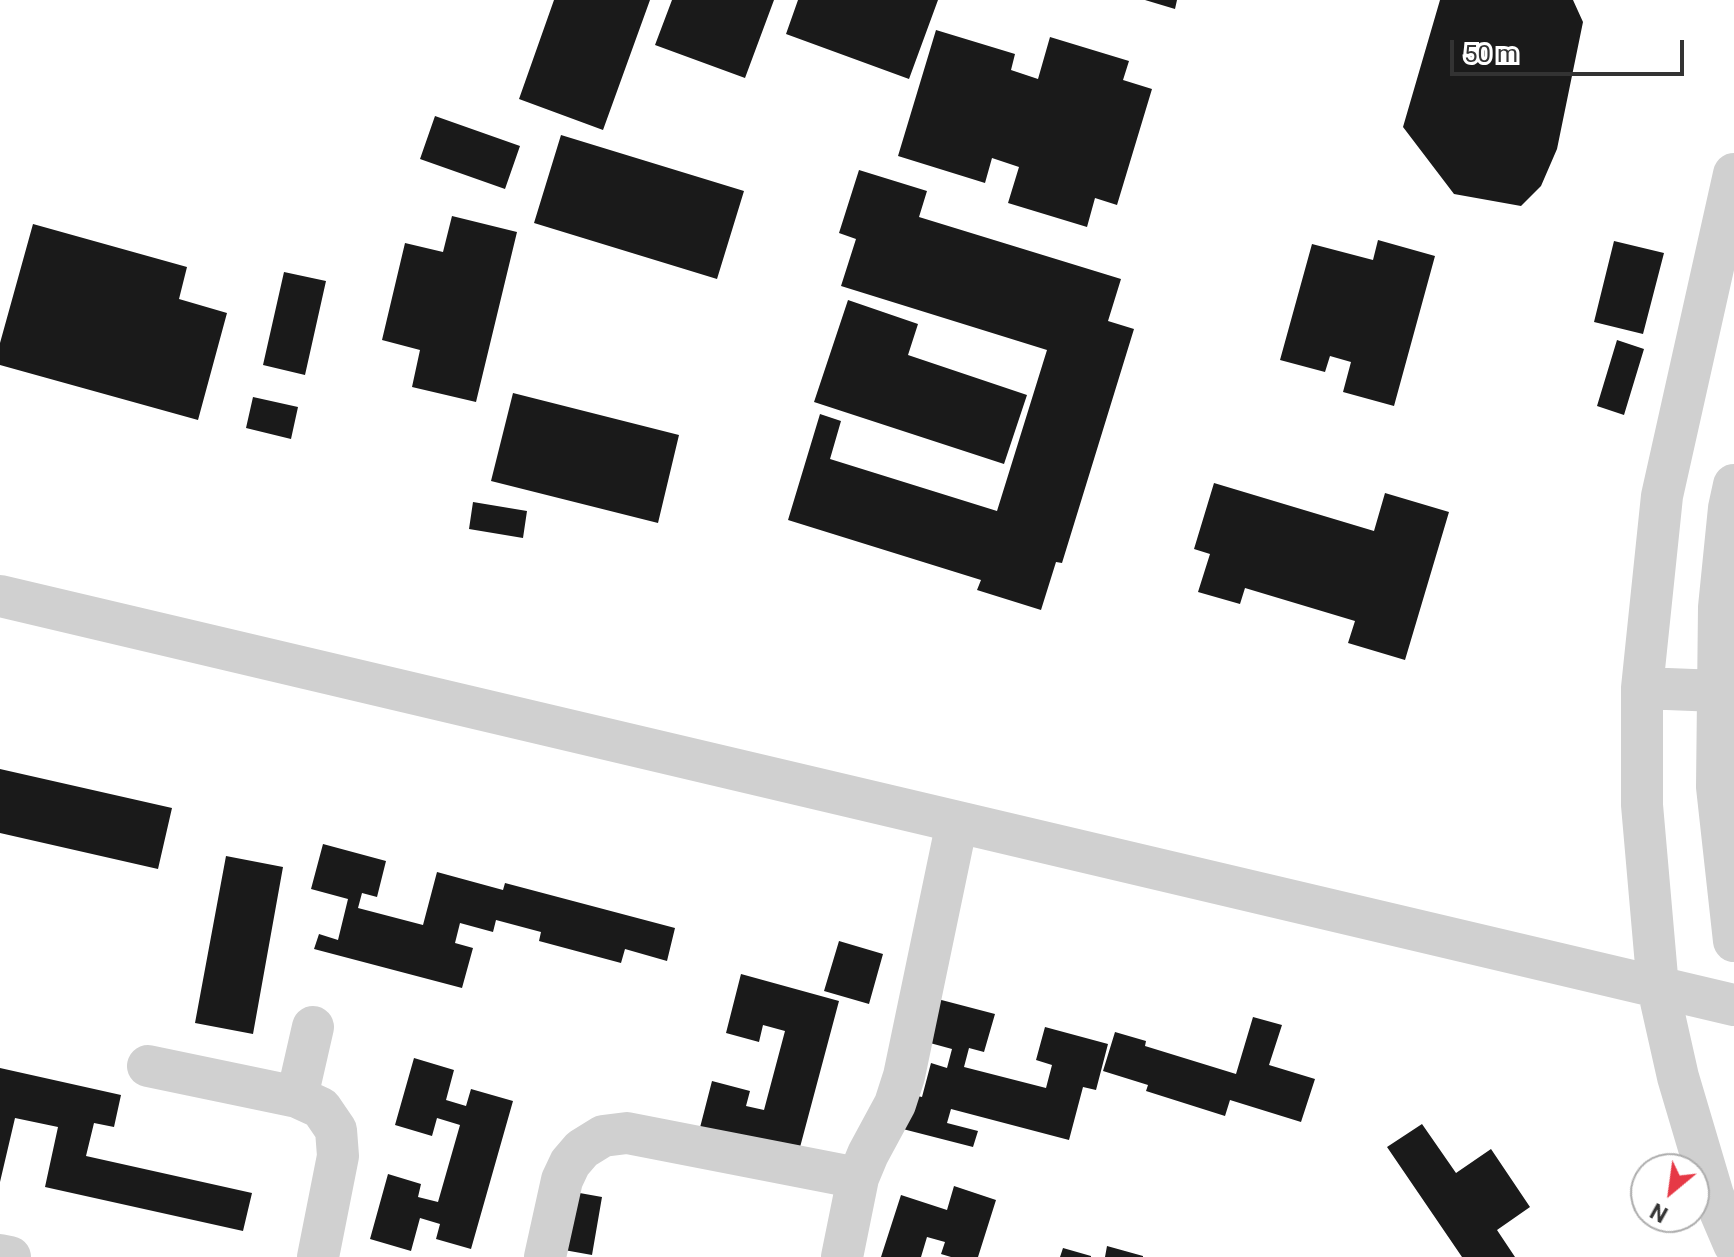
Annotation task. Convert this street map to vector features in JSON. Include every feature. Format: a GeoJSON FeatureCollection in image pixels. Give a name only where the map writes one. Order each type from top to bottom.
{"type":"FeatureCollection","features":[{"type":"Feature","properties":{"kind":"street"},"geometry":{"type":"LineString","coordinates":[[1734,174],[1662,496],[1642,688],[1642,805],[1658,988],[1678,1077],[1713,1195],[1734,1244]]}},
{"type":"Feature","properties":{"kind":"street"},"geometry":{"type":"LineString","coordinates":[[1734,485],[1719,607],[1717,787],[1734,941]]}},
{"type":"Feature","properties":{"kind":"street"},"geometry":{"type":"LineString","coordinates":[[0,596],[1734,1005]]}},
{"type":"Feature","properties":{"kind":"street"},"geometry":{"type":"LineString","coordinates":[[1642,688],[1718,691]]}},
{"type":"Feature","properties":{"kind":"street"},"geometry":{"type":"LineString","coordinates":[[842,1257],[858,1178],[895,1104],[904,1076],[957,822]]}},
{"type":"Feature","properties":{"kind":"street"},"geometry":{"type":"LineString","coordinates":[[297,1097],[313,1027]]}},
{"type":"Feature","properties":{"kind":"street"},"geometry":{"type":"LineString","coordinates":[[148,1066],[297,1097],[321,1108],[336,1130],[338,1156],[318,1257]]}},
{"type":"Feature","properties":{"kind":"street"},"geometry":{"type":"LineString","coordinates":[[545,1257],[562,1180],[570,1163],[582,1149],[603,1136],[627,1133],[858,1178]]}},
{"type":"Feature","properties":{"kind":"street"},"geometry":{"type":"LineString","coordinates":[[0,1255],[10,1257]]}},
{"type":"Feature","properties":{"kind":"building"},"geometry":{"type":"Polygon","coordinates":[[[554,0],[650,0],[603,130],[519,99],[554,0]]]}},
{"type":"Feature","properties":{"kind":"building"},"geometry":{"type":"Polygon","coordinates":[[[672,0],[774,0],[745,78],[655,45],[672,0]]]}},
{"type":"Feature","properties":{"kind":"building"},"geometry":{"type":"Polygon","coordinates":[[[798,0],[938,0],[909,79],[786,34],[798,0]]]}},
{"type":"Feature","properties":{"kind":"building"},"geometry":{"type":"Polygon","coordinates":[[[1145,0],[1177,0],[1175,9],[1145,0]]]}},
{"type":"Feature","properties":{"kind":"building"},"geometry":{"type":"Polygon","coordinates":[[[1440,0],[1573,0],[1583,22],[1557,149],[1541,186],[1521,206],[1454,194],[1403,127],[1440,0]]]}},
{"type":"Feature","properties":{"kind":"building"},"geometry":{"type":"Polygon","coordinates":[[[936,30],[1015,54],[1011,70],[1038,79],[1050,37],[1129,61],[1123,80],[1152,89],[1117,205],[1095,198],[1087,227],[1008,203],[1019,167],[992,158],[985,183],[898,156],[936,30]]]}},
{"type":"Feature","properties":{"kind":"building"},"geometry":{"type":"Polygon","coordinates":[[[435,116],[520,146],[505,189],[420,159],[435,116]]]}},
{"type":"Feature","properties":{"kind":"building"},"geometry":{"type":"Polygon","coordinates":[[[561,135],[744,191],[717,279],[534,223],[561,135]]]}},
{"type":"Feature","properties":{"kind":"building"},"geometry":{"type":"Polygon","coordinates":[[[859,170],[927,191],[919,217],[1121,279],[1108,321],[1134,329],[1062,563],[1056,562],[1041,610],[977,590],[981,580],[788,520],[820,414],[841,421],[830,459],[997,511],[1047,350],[841,286],[856,239],[839,233],[859,170]]]}},
{"type":"Feature","properties":{"kind":"building"},"geometry":{"type":"Polygon","coordinates":[[[452,216],[517,232],[476,402],[412,387],[420,350],[382,340],[405,243],[443,252],[452,216]]]}},
{"type":"Feature","properties":{"kind":"building"},"geometry":{"type":"Polygon","coordinates":[[[33,224],[187,267],[179,299],[227,313],[198,420],[0,365],[0,343],[33,224]]]}},
{"type":"Feature","properties":{"kind":"building"},"geometry":{"type":"Polygon","coordinates":[[[1378,240],[1435,256],[1394,406],[1343,392],[1351,362],[1330,356],[1325,372],[1280,360],[1312,244],[1373,260],[1378,240]]]}},
{"type":"Feature","properties":{"kind":"building"},"geometry":{"type":"Polygon","coordinates":[[[1614,241],[1664,253],[1643,334],[1594,322],[1614,241]]]}},
{"type":"Feature","properties":{"kind":"building"},"geometry":{"type":"Polygon","coordinates":[[[284,272],[326,281],[305,375],[263,365],[284,272]]]}},
{"type":"Feature","properties":{"kind":"building"},"geometry":{"type":"Polygon","coordinates":[[[848,300],[918,324],[908,355],[1027,395],[1004,464],[814,402],[848,300]]]}},
{"type":"Feature","properties":{"kind":"building"},"geometry":{"type":"Polygon","coordinates":[[[1617,340],[1644,349],[1624,415],[1597,406],[1617,340]]]}},
{"type":"Feature","properties":{"kind":"building"},"geometry":{"type":"Polygon","coordinates":[[[513,393],[679,435],[658,523],[491,481],[513,393]]]}},
{"type":"Feature","properties":{"kind":"building"},"geometry":{"type":"Polygon","coordinates":[[[253,397],[298,407],[291,439],[246,428],[253,397]]]}},
{"type":"Feature","properties":{"kind":"building"},"geometry":{"type":"Polygon","coordinates":[[[1214,483],[1374,531],[1385,493],[1449,512],[1405,660],[1348,643],[1355,621],[1245,588],[1240,604],[1198,592],[1210,554],[1194,549],[1214,483]]]}},
{"type":"Feature","properties":{"kind":"building"},"geometry":{"type":"Polygon","coordinates":[[[473,502],[527,511],[523,538],[469,529],[473,502]]]}},
{"type":"Feature","properties":{"kind":"building"},"geometry":{"type":"Polygon","coordinates":[[[0,769],[172,808],[158,869],[0,833],[0,769]]]}},
{"type":"Feature","properties":{"kind":"building"},"geometry":{"type":"Polygon","coordinates":[[[323,844],[386,861],[377,897],[362,893],[358,908],[423,925],[437,872],[503,890],[505,883],[675,928],[667,961],[625,949],[621,963],[539,941],[541,932],[496,920],[493,932],[460,923],[455,943],[473,948],[462,988],[314,949],[319,934],[338,940],[348,899],[311,889],[323,844]]]}},
{"type":"Feature","properties":{"kind":"building"},"geometry":{"type":"Polygon","coordinates":[[[226,856],[283,867],[253,1034],[195,1023],[226,856]]]}},
{"type":"Feature","properties":{"kind":"building"},"geometry":{"type":"Polygon","coordinates":[[[839,941],[883,954],[869,1004],[824,991],[839,941]]]}},
{"type":"Feature","properties":{"kind":"building"},"geometry":{"type":"Polygon","coordinates":[[[741,974],[839,1001],[799,1151],[695,1147],[712,1081],[750,1091],[746,1106],[764,1110],[785,1031],[763,1025],[759,1042],[726,1033],[741,974]]]}},
{"type":"Feature","properties":{"kind":"building"},"geometry":{"type":"Polygon","coordinates":[[[930,997],[995,1014],[984,1052],[969,1048],[964,1067],[1046,1088],[1052,1065],[1036,1060],[1045,1027],[1108,1044],[1096,1090],[1083,1087],[1069,1140],[951,1109],[947,1123],[978,1131],[973,1147],[895,1127],[904,1093],[922,1097],[931,1063],[947,1068],[952,1049],[919,1040],[930,997]]]}},
{"type":"Feature","properties":{"kind":"building"},"geometry":{"type":"Polygon","coordinates":[[[1253,1017],[1282,1025],[1269,1065],[1315,1079],[1301,1122],[1230,1100],[1225,1116],[1146,1091],[1148,1085],[1103,1071],[1115,1032],[1146,1041],[1145,1046],[1236,1074],[1253,1017]]]}},
{"type":"Feature","properties":{"kind":"building"},"geometry":{"type":"Polygon","coordinates":[[[414,1058],[454,1070],[446,1100],[466,1106],[471,1089],[513,1101],[471,1249],[436,1239],[440,1224],[420,1218],[411,1251],[370,1239],[388,1174],[421,1184],[418,1197],[438,1202],[460,1125],[437,1118],[432,1136],[395,1125],[414,1058]]]}},
{"type":"Feature","properties":{"kind":"building"},"geometry":{"type":"Polygon","coordinates":[[[0,1068],[121,1095],[114,1127],[94,1123],[86,1156],[252,1193],[243,1231],[45,1187],[58,1127],[15,1118],[0,1182],[0,1068]]]}},
{"type":"Feature","properties":{"kind":"building"},"geometry":{"type":"Polygon","coordinates":[[[1422,1124],[1456,1173],[1491,1149],[1530,1207],[1497,1230],[1515,1257],[1462,1257],[1387,1147],[1422,1124]]]}},
{"type":"Feature","properties":{"kind":"building"},"geometry":{"type":"Polygon","coordinates":[[[954,1186],[996,1200],[978,1257],[941,1254],[945,1242],[927,1237],[921,1257],[881,1257],[901,1195],[947,1210],[954,1186]]]}},
{"type":"Feature","properties":{"kind":"building"},"geometry":{"type":"Polygon","coordinates":[[[574,1192],[602,1197],[592,1255],[564,1250],[574,1192]]]}},
{"type":"Feature","properties":{"kind":"building"},"geometry":{"type":"Polygon","coordinates":[[[1107,1246],[1143,1256],[1143,1257],[1105,1257],[1107,1246]]]}},
{"type":"Feature","properties":{"kind":"building"},"geometry":{"type":"Polygon","coordinates":[[[1063,1248],[1091,1256],[1091,1257],[1060,1257],[1063,1248]]]}}]}
